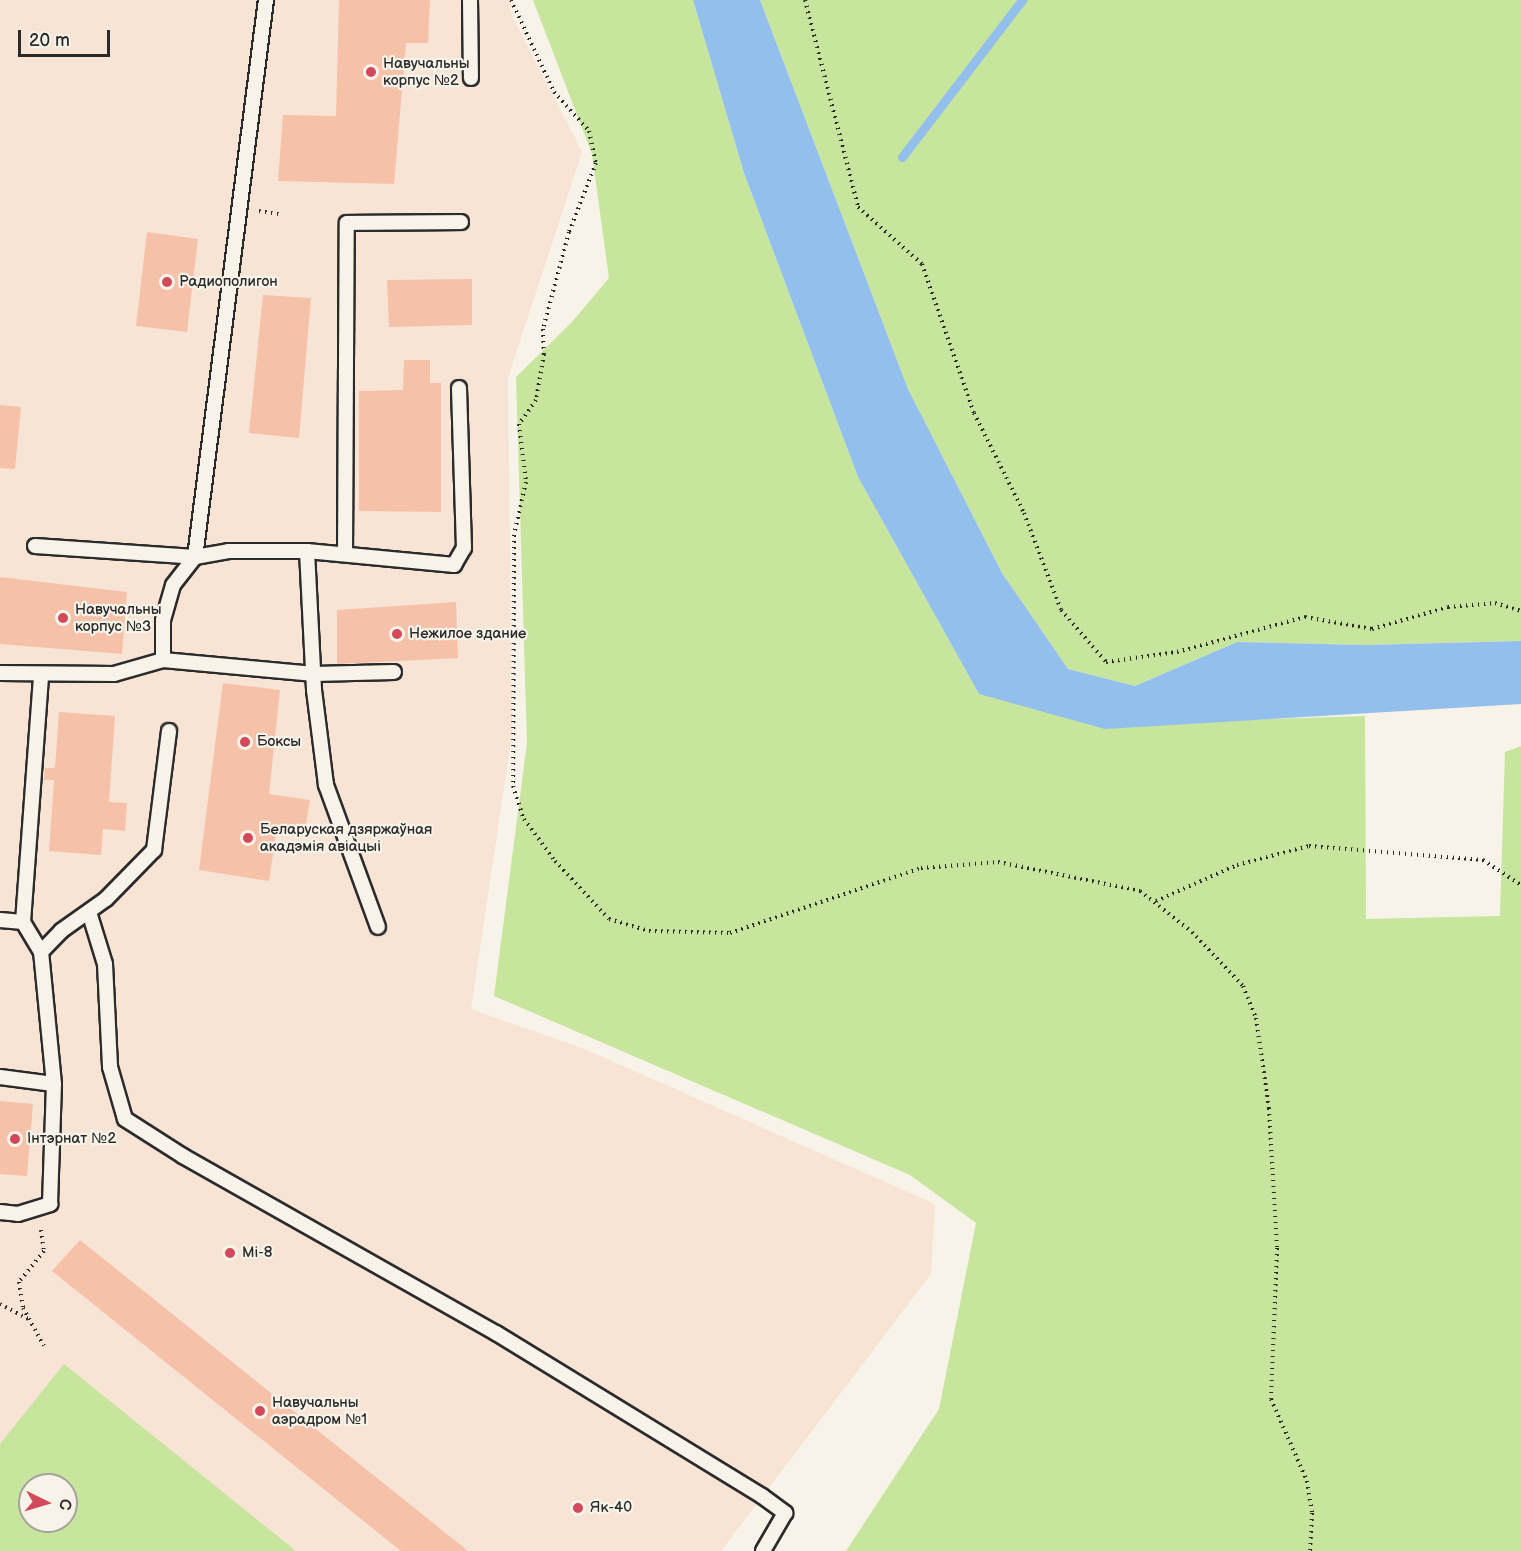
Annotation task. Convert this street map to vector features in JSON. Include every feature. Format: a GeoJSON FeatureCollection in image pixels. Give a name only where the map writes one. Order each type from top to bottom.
{"type":"FeatureCollection","features":[{"type":"Feature","properties":{"kind":"lane"},"geometry":{"type":"LineString","coordinates":[[163,660],[163,620],[174,585],[195,556],[266,0]]}},
{"type":"Feature","properties":{"kind":"lane"},"geometry":{"type":"LineString","coordinates":[[470,0],[471,78]]}},
{"type":"Feature","properties":{"kind":"lane"},"geometry":{"type":"LineString","coordinates":[[345,554],[347,223],[460,222]]}},
{"type":"Feature","properties":{"kind":"lane"},"geometry":{"type":"LineString","coordinates":[[35,546],[195,556],[228,551],[307,551],[454,565],[464,548],[459,388]]}},
{"type":"Feature","properties":{"kind":"lane"},"geometry":{"type":"LineString","coordinates":[[307,551],[314,674],[326,784],[378,927]]}},
{"type":"Feature","properties":{"kind":"lane"},"geometry":{"type":"LineString","coordinates":[[0,673],[41,676],[114,674],[163,660],[314,674],[394,672]]}},
{"type":"Feature","properties":{"kind":"lane"},"geometry":{"type":"LineString","coordinates":[[0,1212],[18,1214],[50,1204],[54,1084],[41,952],[23,922],[41,676]]}},
{"type":"Feature","properties":{"kind":"lane"},"geometry":{"type":"LineString","coordinates":[[41,952],[61,931],[106,899],[154,850],[169,731]]}},
{"type":"Feature","properties":{"kind":"lane"},"geometry":{"type":"LineString","coordinates":[[89,912],[105,964],[110,1067],[125,1119],[183,1156],[496,1333],[762,1496],[785,1513],[763,1551]]}},
{"type":"Feature","properties":{"kind":"lane"},"geometry":{"type":"LineString","coordinates":[[0,920],[23,922]]}},
{"type":"Feature","properties":{"kind":"lane"},"geometry":{"type":"LineString","coordinates":[[0,1077],[54,1084]]}},
{"type":"Feature","properties":{"kind":"path"},"geometry":{"type":"LineString","coordinates":[[511,0],[554,92],[589,131],[596,163],[569,232],[543,329],[544,354],[537,400],[519,423],[526,482],[514,535],[513,786],[524,819],[555,861],[609,919],[649,931],[730,933],[816,901],[947,864],[998,862],[1123,886],[1156,901],[1243,986],[1256,1018],[1269,1108],[1277,1248],[1271,1399],[1307,1481],[1312,1512],[1310,1551]]}},
{"type":"Feature","properties":{"kind":"path"},"geometry":{"type":"LineString","coordinates":[[805,0],[858,207],[922,264],[974,413],[1024,513],[1061,610],[1106,662],[1177,652],[1305,617],[1372,629],[1448,607],[1495,603],[1521,611]]}},
{"type":"Feature","properties":{"kind":"path"},"geometry":{"type":"LineString","coordinates":[[273,213],[279,214]]}},
{"type":"Feature","properties":{"kind":"path"},"geometry":{"type":"LineString","coordinates":[[1156,901],[1237,865],[1309,846],[1483,860],[1521,885]]}},
{"type":"Feature","properties":{"kind":"path"},"geometry":{"type":"LineString","coordinates":[[0,1304],[28,1319],[44,1346],[23,1308],[19,1282],[44,1251],[41,1227]]}},
{"type":"Feature","properties":{"kind":"shaded area","name":"Беларуская дзяржаўная акадэмія авіацыі"},"geometry":{"type":"Polygon","coordinates":[[[0,0],[509,0],[512,16],[582,152],[508,378],[512,734],[471,1009],[587,1050],[935,1204],[931,1274],[721,1551],[0,1551],[0,0]]]}},
{"type":"Feature","properties":{"kind":"green space"},"geometry":{"type":"Polygon","coordinates":[[[533,0],[693,0],[744,173],[858,477],[979,694],[1239,720],[1365,716],[1366,919],[1500,916],[1505,752],[1521,746],[1521,1551],[846,1551],[939,1409],[976,1223],[910,1175],[494,996],[527,743],[516,377],[572,322],[609,278],[592,154],[533,0]]]}},
{"type":"Feature","properties":{"kind":"green space"},"geometry":{"type":"Polygon","coordinates":[[[760,0],[1521,0],[1521,641],[1365,645],[1237,642],[1135,686],[1068,669],[1002,573],[908,389],[760,0]]]}},
{"type":"Feature","properties":{"kind":"green space"},"geometry":{"type":"Polygon","coordinates":[[[64,1364],[296,1551],[0,1551],[0,1444],[64,1364]]]}},
{"type":"Feature","properties":{"kind":"water"},"geometry":{"type":"Polygon","coordinates":[[[693,0],[760,0],[908,389],[1002,573],[1068,669],[1135,686],[1237,642],[1365,645],[1521,641],[1521,704],[1105,729],[979,694],[858,477],[744,173],[693,0]]]}},
{"type":"Feature","properties":{"kind":"building","name":"Навучальны корпус №2"},"geometry":{"type":"Polygon","coordinates":[[[339,0],[430,0],[428,43],[406,43],[394,184],[278,181],[283,115],[336,116],[339,0]]]}},
{"type":"Feature","properties":{"kind":"building","name":"Радиополигон"},"geometry":{"type":"Polygon","coordinates":[[[147,232],[198,239],[187,332],[136,326],[147,232]]]}},
{"type":"Feature","properties":{"kind":"building"},"geometry":{"type":"Polygon","coordinates":[[[472,279],[472,325],[389,327],[387,280],[472,279]]]}},
{"type":"Feature","properties":{"kind":"building"},"geometry":{"type":"Polygon","coordinates":[[[263,295],[311,298],[299,438],[249,433],[263,295]]]}},
{"type":"Feature","properties":{"kind":"building"},"geometry":{"type":"Polygon","coordinates":[[[404,360],[430,360],[430,383],[441,383],[441,512],[359,511],[359,391],[403,390],[404,360]]]}},
{"type":"Feature","properties":{"kind":"building"},"geometry":{"type":"Polygon","coordinates":[[[0,405],[21,407],[15,469],[0,468],[0,405]]]}},
{"type":"Feature","properties":{"kind":"building","name":"Навучальны корпус №3"},"geometry":{"type":"Polygon","coordinates":[[[0,577],[127,592],[122,654],[0,644],[0,577]]]}},
{"type":"Feature","properties":{"kind":"building","name":"Нежилое здание"},"geometry":{"type":"Polygon","coordinates":[[[456,602],[458,658],[337,664],[337,610],[456,602]]]}},
{"type":"Feature","properties":{"kind":"building","name":"Боксы"},"geometry":{"type":"Polygon","coordinates":[[[223,683],[280,690],[269,794],[310,800],[304,837],[276,833],[269,881],[199,870],[223,683]]]}},
{"type":"Feature","properties":{"kind":"building"},"geometry":{"type":"Polygon","coordinates":[[[59,712],[115,716],[109,802],[127,803],[125,831],[103,829],[101,855],[49,851],[54,780],[44,780],[45,768],[55,768],[59,712]]]}},
{"type":"Feature","properties":{"kind":"building","name":"Інтэрнат №2"},"geometry":{"type":"Polygon","coordinates":[[[0,1101],[33,1104],[27,1176],[0,1174],[0,1101]]]}},
{"type":"Feature","properties":{"kind":"building","name":"Навучальны аэрадром №1"},"geometry":{"type":"Polygon","coordinates":[[[80,1240],[468,1551],[401,1551],[52,1271],[80,1240]]]}},
{"type":"Feature","properties":{"kind":"waterway"},"geometry":{"type":"LineString","coordinates":[[902,157],[1022,0]]}},
{"type":"Feature","properties":{"kind":"place","name":"Навучальны корпус №2"},"geometry":{"type":"Point","coordinates":[371,72]}},
{"type":"Feature","properties":{"kind":"place","name":"Радиополигон"},"geometry":{"type":"Point","coordinates":[167,282]}},
{"type":"Feature","properties":{"kind":"place","name":"Навучальны корпус №3"},"geometry":{"type":"Point","coordinates":[63,618]}},
{"type":"Feature","properties":{"kind":"place","name":"Нежилое здание"},"geometry":{"type":"Point","coordinates":[397,634]}},
{"type":"Feature","properties":{"kind":"place","name":"Боксы"},"geometry":{"type":"Point","coordinates":[245,742]}},
{"type":"Feature","properties":{"kind":"place","name":"Беларуская дзяржаўная акадэмія авіацыі"},"geometry":{"type":"Point","coordinates":[248,838]}},
{"type":"Feature","properties":{"kind":"place","name":"Інтэрнат №2"},"geometry":{"type":"Point","coordinates":[15,1139]}},
{"type":"Feature","properties":{"kind":"place","name":"Мі-8"},"geometry":{"type":"Point","coordinates":[230,1253]}},
{"type":"Feature","properties":{"kind":"place","name":"Навучальны аэрадром №1"},"geometry":{"type":"Point","coordinates":[260,1411]}},
{"type":"Feature","properties":{"kind":"place","name":"Як-40"},"geometry":{"type":"Point","coordinates":[578,1508]}}]}
